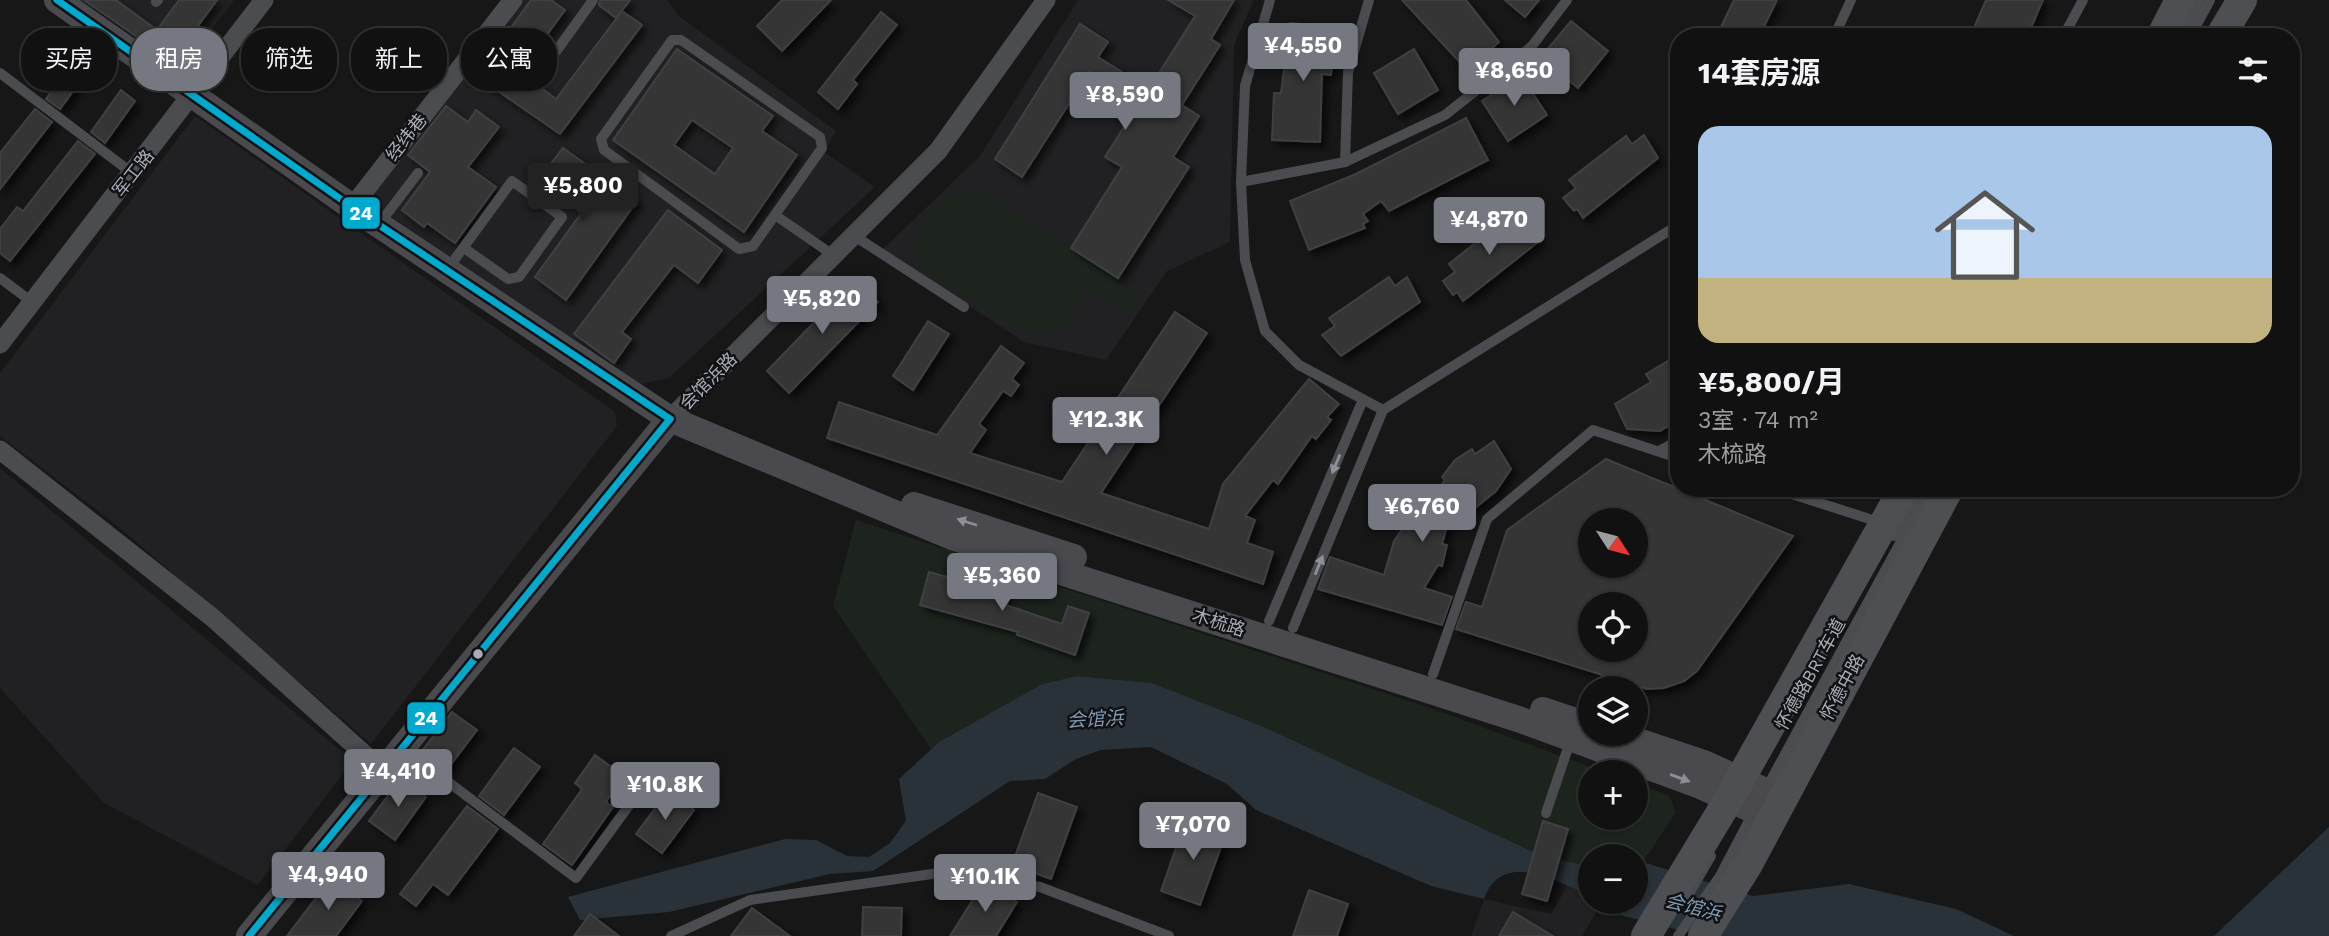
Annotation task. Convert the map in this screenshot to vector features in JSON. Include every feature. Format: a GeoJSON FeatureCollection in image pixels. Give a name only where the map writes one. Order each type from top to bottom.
{"type":"FeatureCollection","features":[{"type":"Feature","properties":{"kind":"main road"},"geometry":{"type":"LineString","coordinates":[[2166,28],[2180,0]]}},
{"type":"Feature","properties":{"kind":"main road"},"geometry":{"type":"LineString","coordinates":[[2225,28],[2242,0]]}},
{"type":"Feature","properties":{"kind":"main road","name":"怀德中路"},"geometry":{"type":"LineString","coordinates":[[1671,934],[1727,880],[1752,800],[1898,497]]}},
{"type":"Feature","properties":{"kind":"main road","name":"怀德中路"},"geometry":{"type":"LineString","coordinates":[[1671,934],[1695,869],[1752,800],[1943,497]]}},
{"type":"Feature","properties":{"kind":"street","name":"木梳路"},"geometry":{"type":"LineString","coordinates":[[57,0],[352,207],[670,419],[952,537],[1267,637],[1578,731]]}},
{"type":"Feature","properties":{"kind":"street","name":"军工路"},"geometry":{"type":"LineString","coordinates":[[0,344],[264,0]]}},
{"type":"Feature","properties":{"kind":"street","name":"经纬巷"},"geometry":{"type":"LineString","coordinates":[[352,207],[513,0]]}},
{"type":"Feature","properties":{"kind":"street","name":"会馆浜路"},"geometry":{"type":"LineString","coordinates":[[249,936],[670,419],[938,151],[1045,0]]}},
{"type":"Feature","properties":{"kind":"street","name":"木梳路"},"geometry":{"type":"LineString","coordinates":[[670,419],[707,422],[894,498],[1433,674],[1578,731]]}},
{"type":"Feature","properties":{"kind":"street"},"geometry":{"type":"LineString","coordinates":[[0,450],[213,618],[383,771]]}},
{"type":"Feature","properties":{"kind":"street"},"geometry":{"type":"LineString","coordinates":[[1648,744],[1704,763],[1752,800]]}},
{"type":"Feature","properties":{"kind":"street","name":"木梳路"},"geometry":{"type":"LineString","coordinates":[[1616,746],[1752,800]]}},
{"type":"Feature","properties":{"kind":"lane"},"geometry":{"type":"LineString","coordinates":[[557,50],[593,0]]}},
{"type":"Feature","properties":{"kind":"lane"},"geometry":{"type":"LineString","coordinates":[[1270,0],[1245,86],[1241,182],[1245,260],[1265,331],[1299,365],[1362,402],[1383,410]]}},
{"type":"Feature","properties":{"kind":"lane"},"geometry":{"type":"LineString","coordinates":[[1346,162],[1348,72],[1369,0]]}},
{"type":"Feature","properties":{"kind":"lane"},"geometry":{"type":"LineString","coordinates":[[1241,182],[1346,162],[1445,115],[1532,46],[1567,0]]}},
{"type":"Feature","properties":{"kind":"lane"},"geometry":{"type":"LineString","coordinates":[[1837,28],[1851,0]]}},
{"type":"Feature","properties":{"kind":"lane"},"geometry":{"type":"LineString","coordinates":[[2068,28],[2083,0]]}},
{"type":"Feature","properties":{"kind":"lane"},"geometry":{"type":"LineString","coordinates":[[2184,28],[2199,0]]}},
{"type":"Feature","properties":{"kind":"lane"},"geometry":{"type":"LineString","coordinates":[[2195,28],[2210,0]]}},
{"type":"Feature","properties":{"kind":"lane"},"geometry":{"type":"LineString","coordinates":[[672,40],[681,40],[820,137],[822,148],[775,215],[753,246],[739,248],[604,150],[601,139],[672,40]]}},
{"type":"Feature","properties":{"kind":"lane"},"geometry":{"type":"LineString","coordinates":[[0,73],[132,173]]}},
{"type":"Feature","properties":{"kind":"lane"},"geometry":{"type":"LineString","coordinates":[[379,225],[418,173]]}},
{"type":"Feature","properties":{"kind":"lane"},"geometry":{"type":"LineString","coordinates":[[447,271],[512,181],[562,217],[519,277],[508,279],[464,248]]}},
{"type":"Feature","properties":{"kind":"lane"},"geometry":{"type":"LineString","coordinates":[[775,215],[833,255]]}},
{"type":"Feature","properties":{"kind":"lane"},"geometry":{"type":"LineString","coordinates":[[1281,625],[1383,410],[1670,230]]}},
{"type":"Feature","properties":{"kind":"lane"},"geometry":{"type":"LineString","coordinates":[[853,235],[964,307]]}},
{"type":"Feature","properties":{"kind":"lane"},"geometry":{"type":"LineString","coordinates":[[0,278],[32,302]]}},
{"type":"Feature","properties":{"kind":"lane"},"geometry":{"type":"LineString","coordinates":[[1281,625],[1362,402]]}},
{"type":"Feature","properties":{"kind":"lane"},"geometry":{"type":"LineString","coordinates":[[1433,674],[1488,519],[1593,430],[1670,455]]}},
{"type":"Feature","properties":{"kind":"lane"},"geometry":{"type":"LineString","coordinates":[[1659,452],[1670,445]]}},
{"type":"Feature","properties":{"kind":"lane"},"geometry":{"type":"LineString","coordinates":[[1802,497],[1883,524]]}},
{"type":"Feature","properties":{"kind":"lane","name":"怀德路BRT车道"},"geometry":{"type":"LineString","coordinates":[[1833,641],[1917,497]]}},
{"type":"Feature","properties":{"kind":"lane","name":"怀德路BRT车道"},"geometry":{"type":"LineString","coordinates":[[1752,800],[1925,497]]}},
{"type":"Feature","properties":{"kind":"lane","name":"怀德路BRT车道"},"geometry":{"type":"LineString","coordinates":[[1752,800],[1785,723]]}},
{"type":"Feature","properties":{"kind":"lane"},"geometry":{"type":"LineString","coordinates":[[1546,813],[1578,739]]}},
{"type":"Feature","properties":{"kind":"lane"},"geometry":{"type":"LineString","coordinates":[[403,748],[576,878],[642,789]]}},
{"type":"Feature","properties":{"kind":"lane"},"geometry":{"type":"LineString","coordinates":[[1678,911],[1695,869],[1716,848]]}},
{"type":"Feature","properties":{"kind":"lane"},"geometry":{"type":"LineString","coordinates":[[671,936],[750,900],[953,872],[1040,887],[1169,936]]}},
{"type":"Feature","properties":{"kind":"shaded area"},"geometry":{"type":"Polygon","coordinates":[[[76,0],[234,0],[213,28],[131,28],[131,40],[76,0]]]}},
{"type":"Feature","properties":{"kind":"shaded area"},"geometry":{"type":"Polygon","coordinates":[[[519,0],[667,0],[679,16],[836,131],[824,152],[875,187],[669,378],[640,384],[366,200],[461,76],[461,91],[557,91],[557,28],[498,28],[519,0]]]}},
{"type":"Feature","properties":{"kind":"shaded area"},"geometry":{"type":"Polygon","coordinates":[[[1078,0],[1254,0],[1234,45],[1230,242],[1167,271],[1106,360],[1024,342],[883,249],[980,156],[1078,0]]]}},
{"type":"Feature","properties":{"kind":"shaded area"},"geometry":{"type":"Polygon","coordinates":[[[195,116],[615,412],[617,426],[371,744],[119,527],[0,436],[0,373],[195,116]]]}},
{"type":"Feature","properties":{"kind":"shaded area"},"geometry":{"type":"Polygon","coordinates":[[[961,190],[982,193],[1142,294],[1130,315],[1085,287],[1068,321],[1046,333],[1033,332],[1004,320],[928,272],[918,247],[923,224],[939,205],[961,190]]]}},
{"type":"Feature","properties":{"kind":"shaded area"},"geometry":{"type":"Polygon","coordinates":[[[0,468],[353,761],[258,885],[104,803],[0,688],[0,468]]]}},
{"type":"Feature","properties":{"kind":"shaded area"},"geometry":{"type":"Polygon","coordinates":[[[856,520],[1433,709],[1578,762],[1578,830],[1648,830],[1648,788],[1669,795],[1676,812],[1648,854],[1648,844],[1578,844],[1578,864],[1538,854],[1264,727],[1152,683],[1077,676],[1042,684],[931,749],[833,606],[856,520]]]}},
{"type":"Feature","properties":{"kind":"shaded area"},"geometry":{"type":"Polygon","coordinates":[[[1567,886],[1578,891],[1578,914],[1595,914],[1582,936],[1471,936],[1484,899],[1551,914],[1567,886]]]}},
{"type":"Feature","properties":{"kind":"water","name":"会馆浜"},"geometry":{"type":"Polygon","coordinates":[[[1077,676],[1152,683],[1264,727],[1538,854],[1578,864],[1578,890],[1547,877],[1517,872],[1503,875],[1492,884],[1484,899],[1431,886],[1256,810],[1227,784],[1151,747],[1101,750],[1076,759],[1045,779],[1010,781],[873,871],[830,874],[669,912],[580,920],[568,897],[785,839],[816,840],[847,856],[869,857],[890,843],[906,821],[899,779],[939,742],[1042,684],[1077,676]]]}},
{"type":"Feature","properties":{"kind":"water"},"geometry":{"type":"Polygon","coordinates":[[[2329,827],[2329,936],[2214,936],[2329,827]]]}},
{"type":"Feature","properties":{"kind":"water","name":"会馆浜"},"geometry":{"type":"Polygon","coordinates":[[[1648,864],[1753,896],[1849,884],[1956,909],[2014,936],[1703,936],[1616,914],[1648,914],[1648,864]]]}},
{"type":"Feature","properties":{"kind":"building"},"geometry":{"type":"Polygon","coordinates":[[[84,0],[116,0],[154,28],[131,28],[131,33],[84,0]]]}},
{"type":"Feature","properties":{"kind":"building"},"geometry":{"type":"Polygon","coordinates":[[[179,0],[217,0],[196,28],[158,28],[179,0]]]}},
{"type":"Feature","properties":{"kind":"building"},"geometry":{"type":"Polygon","coordinates":[[[531,0],[551,0],[565,10],[552,28],[511,28],[531,0]]]}},
{"type":"Feature","properties":{"kind":"building"},"geometry":{"type":"Polygon","coordinates":[[[600,0],[630,0],[616,18],[599,5],[600,0]]]}},
{"type":"Feature","properties":{"kind":"building"},"geometry":{"type":"Polygon","coordinates":[[[782,0],[831,0],[782,51],[757,26],[782,0]]]}},
{"type":"Feature","properties":{"kind":"building"},"geometry":{"type":"Polygon","coordinates":[[[1168,0],[1234,0],[1211,39],[1220,45],[1182,105],[1199,116],[1173,157],[1189,167],[1118,278],[1071,248],[1122,167],[1105,157],[1140,102],[1090,71],[1022,177],[995,159],[1080,24],[1108,42],[1098,57],[1149,89],[1195,16],[1168,0]]]}},
{"type":"Feature","properties":{"kind":"building"},"geometry":{"type":"Polygon","coordinates":[[[1402,0],[1466,0],[1499,42],[1468,71],[1402,0]]]}},
{"type":"Feature","properties":{"kind":"building"},"geometry":{"type":"Polygon","coordinates":[[[1505,0],[1539,0],[1525,17],[1505,0]]]}},
{"type":"Feature","properties":{"kind":"building"},"geometry":{"type":"Polygon","coordinates":[[[1734,0],[1777,0],[1763,28],[1720,28],[1734,0]]]}},
{"type":"Feature","properties":{"kind":"building"},"geometry":{"type":"Polygon","coordinates":[[[1986,0],[2043,0],[2031,28],[1974,28],[1986,0]]]}},
{"type":"Feature","properties":{"kind":"building"},"geometry":{"type":"Polygon","coordinates":[[[622,11],[642,25],[560,134],[498,91],[545,91],[556,99],[622,11]]]}},
{"type":"Feature","properties":{"kind":"building"},"geometry":{"type":"Polygon","coordinates":[[[881,12],[897,25],[853,80],[857,84],[838,109],[818,92],[881,12]]]}},
{"type":"Feature","properties":{"kind":"building"},"geometry":{"type":"Polygon","coordinates":[[[1571,21],[1608,51],[1578,88],[1541,57],[1571,21]]]}},
{"type":"Feature","properties":{"kind":"building"},"geometry":{"type":"Polygon","coordinates":[[[1290,23],[1337,28],[1331,75],[1322,74],[1320,142],[1272,140],[1274,93],[1281,93],[1290,23]]]}},
{"type":"Feature","properties":{"kind":"building"},"geometry":{"type":"Polygon","coordinates":[[[677,49],[773,116],[762,131],[797,155],[744,232],[613,140],[677,49]],[[692,120],[674,145],[715,174],[733,148],[692,120]]]}},
{"type":"Feature","properties":{"kind":"building"},"geometry":{"type":"Polygon","coordinates":[[[1414,49],[1438,90],[1398,114],[1374,73],[1414,49]]]}},
{"type":"Feature","properties":{"kind":"building"},"geometry":{"type":"Polygon","coordinates":[[[1521,75],[1547,115],[1508,141],[1482,101],[1521,75]]]}},
{"type":"Feature","properties":{"kind":"building"},"geometry":{"type":"Polygon","coordinates":[[[121,90],[135,101],[105,143],[91,132],[121,90]]]}},
{"type":"Feature","properties":{"kind":"building"},"geometry":{"type":"Polygon","coordinates":[[[52,91],[73,91],[60,109],[46,99],[52,91]]]}},
{"type":"Feature","properties":{"kind":"building"},"geometry":{"type":"Polygon","coordinates":[[[446,106],[468,122],[476,110],[499,127],[468,167],[496,187],[455,243],[427,223],[424,227],[402,210],[430,172],[408,155],[446,106]]]}},
{"type":"Feature","properties":{"kind":"building"},"geometry":{"type":"Polygon","coordinates":[[[35,109],[52,122],[0,189],[0,153],[35,109]]]}},
{"type":"Feature","properties":{"kind":"building"},"geometry":{"type":"Polygon","coordinates":[[[1466,118],[1488,160],[1389,211],[1381,201],[1363,214],[1368,221],[1363,224],[1365,228],[1309,250],[1290,201],[1356,174],[1466,118]]]}},
{"type":"Feature","properties":{"kind":"building"},"geometry":{"type":"Polygon","coordinates":[[[1644,135],[1658,158],[1583,218],[1577,209],[1574,211],[1563,198],[1576,188],[1569,180],[1626,136],[1632,144],[1644,135]]]}},
{"type":"Feature","properties":{"kind":"building"},"geometry":{"type":"Polygon","coordinates":[[[78,141],[95,154],[10,261],[0,253],[0,229],[17,207],[23,211],[78,141]]]}},
{"type":"Feature","properties":{"kind":"building"},"geometry":{"type":"Polygon","coordinates":[[[563,148],[637,201],[566,300],[535,277],[587,205],[555,182],[557,176],[547,169],[563,148]]]}},
{"type":"Feature","properties":{"kind":"building"},"geometry":{"type":"Polygon","coordinates":[[[668,210],[722,250],[698,283],[674,265],[622,332],[631,339],[614,363],[574,334],[668,210]]]}},
{"type":"Feature","properties":{"kind":"building"},"geometry":{"type":"Polygon","coordinates":[[[1524,218],[1538,242],[1463,301],[1457,292],[1453,295],[1443,281],[1455,272],[1449,264],[1505,219],[1512,227],[1524,218]]]}},
{"type":"Feature","properties":{"kind":"building"},"geometry":{"type":"Polygon","coordinates":[[[1389,277],[1395,286],[1407,277],[1420,302],[1341,356],[1322,335],[1335,326],[1329,318],[1389,277]]]}},
{"type":"Feature","properties":{"kind":"building"},"geometry":{"type":"Polygon","coordinates":[[[855,280],[878,302],[789,393],[767,371],[855,280]]]}},
{"type":"Feature","properties":{"kind":"building"},"geometry":{"type":"Polygon","coordinates":[[[1175,312],[1207,333],[1101,493],[1209,529],[1223,484],[1309,379],[1339,404],[1327,417],[1331,420],[1316,439],[1312,436],[1278,484],[1273,480],[1245,516],[1255,520],[1247,543],[1273,552],[1263,584],[827,438],[839,402],[937,435],[1001,346],[1024,363],[1012,379],[1019,385],[1011,396],[1003,391],[979,424],[986,430],[970,453],[1062,482],[1175,312]]]}},
{"type":"Feature","properties":{"kind":"building"},"geometry":{"type":"Polygon","coordinates":[[[928,321],[949,334],[913,390],[893,376],[928,321]]]}},
{"type":"Feature","properties":{"kind":"building"},"geometry":{"type":"Polygon","coordinates":[[[1670,360],[1670,425],[1660,431],[1627,429],[1615,404],[1651,382],[1646,374],[1670,360]]]}},
{"type":"Feature","properties":{"kind":"building"},"geometry":{"type":"Polygon","coordinates":[[[1494,441],[1511,469],[1496,491],[1475,508],[1473,505],[1449,519],[1442,544],[1447,545],[1442,566],[1438,565],[1424,588],[1452,597],[1442,625],[1318,589],[1330,557],[1384,575],[1394,541],[1404,527],[1408,530],[1445,480],[1442,477],[1455,460],[1472,449],[1475,454],[1494,441]]]}},
{"type":"Feature","properties":{"kind":"building"},"geometry":{"type":"Polygon","coordinates":[[[1606,459],[1670,485],[1670,497],[1698,497],[1793,536],[1697,671],[1684,681],[1664,688],[1648,689],[1648,676],[1606,676],[1456,629],[1466,602],[1482,607],[1507,530],[1606,459]]]}},
{"type":"Feature","properties":{"kind":"building"},"geometry":{"type":"Polygon","coordinates":[[[929,572],[1006,593],[1003,604],[1062,624],[1068,606],[1089,613],[1075,655],[1017,635],[1018,632],[920,605],[929,572]]]}},
{"type":"Feature","properties":{"kind":"building"},"geometry":{"type":"Polygon","coordinates":[[[452,712],[477,730],[446,771],[421,752],[452,712]]]}},
{"type":"Feature","properties":{"kind":"building"},"geometry":{"type":"Polygon","coordinates":[[[514,748],[540,767],[504,815],[479,796],[514,748]]]}},
{"type":"Feature","properties":{"kind":"building"},"geometry":{"type":"Polygon","coordinates":[[[595,755],[624,776],[606,802],[613,807],[572,865],[543,844],[582,789],[575,783],[595,755]]]}},
{"type":"Feature","properties":{"kind":"building"},"geometry":{"type":"Polygon","coordinates":[[[401,778],[426,797],[395,840],[369,821],[401,778]]]}},
{"type":"Feature","properties":{"kind":"building"},"geometry":{"type":"Polygon","coordinates":[[[668,791],[694,810],[662,853],[636,834],[668,791]]]}},
{"type":"Feature","properties":{"kind":"building"},"geometry":{"type":"Polygon","coordinates":[[[1038,793],[1077,807],[1051,879],[1012,865],[1038,793]]]}},
{"type":"Feature","properties":{"kind":"building"},"geometry":{"type":"Polygon","coordinates":[[[467,806],[498,829],[448,895],[433,884],[416,906],[400,894],[467,806]]]}},
{"type":"Feature","properties":{"kind":"building"},"geometry":{"type":"Polygon","coordinates":[[[1186,819],[1226,833],[1200,905],[1161,891],[1186,819]]]}},
{"type":"Feature","properties":{"kind":"building"},"geometry":{"type":"Polygon","coordinates":[[[1543,821],[1568,829],[1547,901],[1522,894],[1543,821]]]}},
{"type":"Feature","properties":{"kind":"building"},"geometry":{"type":"Polygon","coordinates":[[[332,877],[362,901],[336,936],[287,936],[332,877]]]}},
{"type":"Feature","properties":{"kind":"building"},"geometry":{"type":"Polygon","coordinates":[[[983,884],[992,886],[1017,902],[996,936],[950,936],[983,884]]]}},
{"type":"Feature","properties":{"kind":"building"},"geometry":{"type":"Polygon","coordinates":[[[1309,890],[1348,904],[1337,936],[1293,936],[1309,890]]]}},
{"type":"Feature","properties":{"kind":"building"},"geometry":{"type":"Polygon","coordinates":[[[863,907],[902,908],[901,936],[862,936],[863,907]]]}},
{"type":"Feature","properties":{"kind":"building"},"geometry":{"type":"Polygon","coordinates":[[[752,908],[790,936],[731,936],[752,908]]]}},
{"type":"Feature","properties":{"kind":"building"},"geometry":{"type":"Polygon","coordinates":[[[1513,912],[1553,936],[1499,936],[1513,912]]]}},
{"type":"Feature","properties":{"kind":"building"},"geometry":{"type":"Polygon","coordinates":[[[590,914],[619,936],[574,936],[590,914]]]}},
{"type":"Feature","properties":{"kind":"transit line","name":"24"},"geometry":{"type":"LineString","coordinates":[[57,0],[352,207],[670,419]]}},
{"type":"Feature","properties":{"kind":"transit line","name":"24"},"geometry":{"type":"LineString","coordinates":[[249,936],[670,419]]}}]}
